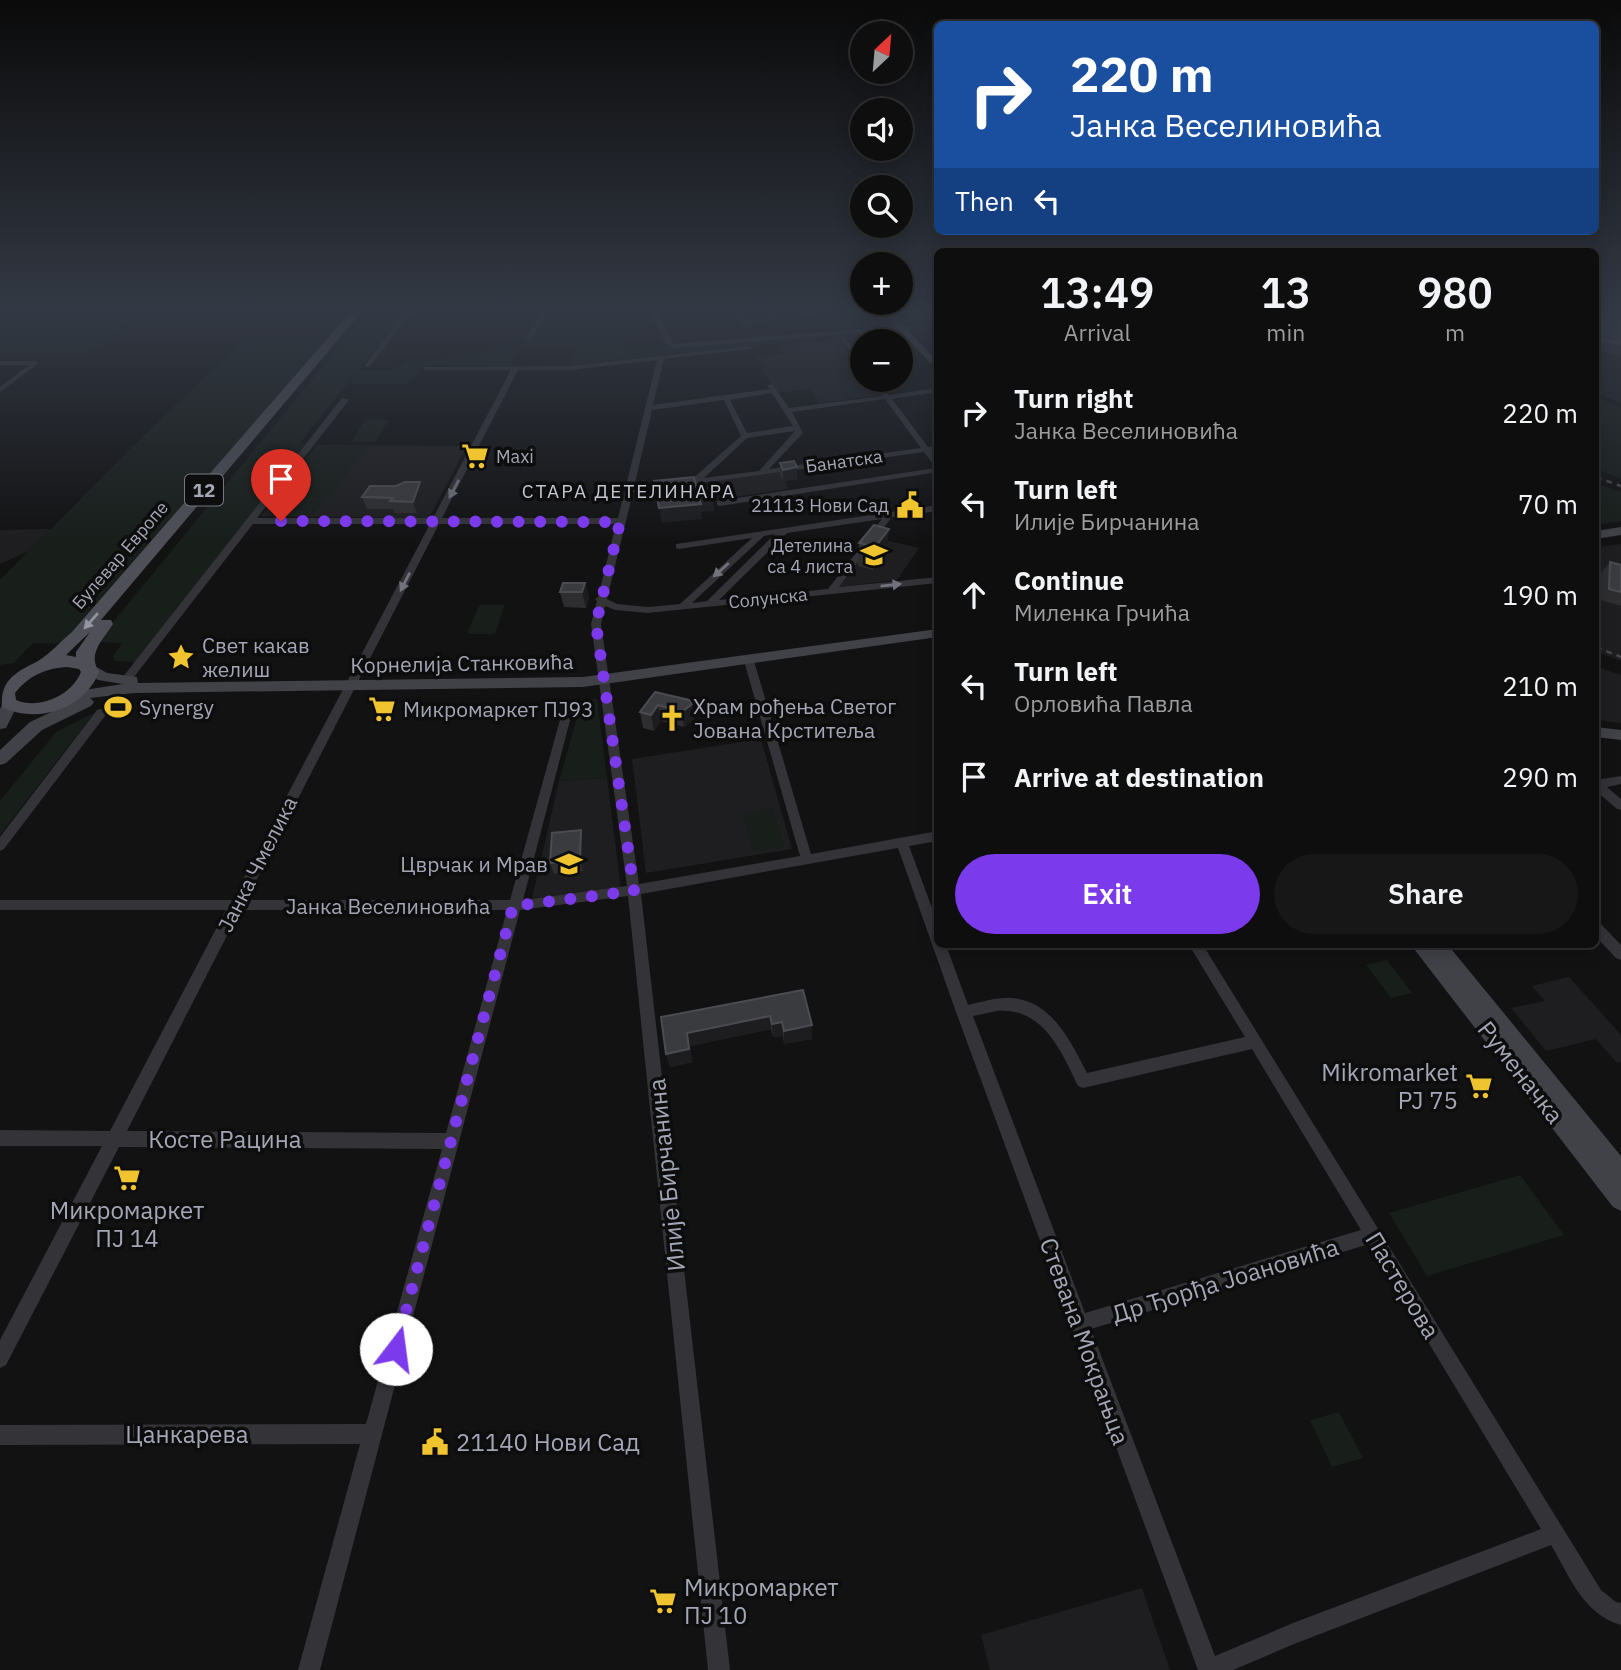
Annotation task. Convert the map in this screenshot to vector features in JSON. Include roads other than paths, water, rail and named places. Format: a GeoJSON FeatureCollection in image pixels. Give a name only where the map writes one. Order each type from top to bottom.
{"type":"FeatureCollection","features":[{"type":"Feature","properties":{"kind":"main road","name":"Булевар Европе"},"geometry":{"type":"LineString","coordinates":[[37,668],[78,636],[292,387]]}},
{"type":"Feature","properties":{"kind":"main road","name":"Булевар Европе"},"geometry":{"type":"LineString","coordinates":[[85,665],[85,652],[96,635],[304,387]]}},
{"type":"Feature","properties":{"kind":"main road"},"geometry":{"type":"LineString","coordinates":[[1599,528],[1621,525]]}},
{"type":"Feature","properties":{"kind":"main road"},"geometry":{"type":"LineString","coordinates":[[1599,535],[1621,531]]}},
{"type":"Feature","properties":{"kind":"main road","name":"Корнелија Станковића"},"geometry":{"type":"LineString","coordinates":[[605,676],[934,623]]}},
{"type":"Feature","properties":{"kind":"main road","name":"Корнелија Станковића"},"geometry":{"type":"LineString","coordinates":[[69,698],[108,690],[605,676],[749,661],[934,634]]}},
{"type":"Feature","properties":{"kind":"main road","name":"12"},"geometry":{"type":"LineString","coordinates":[[0,677],[67,661],[85,665],[90,672],[88,680],[69,698]]}},
{"type":"Feature","properties":{"kind":"main road","name":"Корнелија Станковића"},"geometry":{"type":"LineString","coordinates":[[85,665],[103,677],[126,680],[353,682]]}},
{"type":"Feature","properties":{"kind":"main road","name":"12"},"geometry":{"type":"LineString","coordinates":[[6,702],[8,689],[15,681],[37,668]]}},
{"type":"Feature","properties":{"kind":"main road"},"geometry":{"type":"LineString","coordinates":[[0,759],[27,732],[75,705],[158,688]]}},
{"type":"Feature","properties":{"kind":"main road"},"geometry":{"type":"LineString","coordinates":[[0,724],[6,702],[26,709],[51,705],[69,698]]}},
{"type":"Feature","properties":{"kind":"main road"},"geometry":{"type":"LineString","coordinates":[[0,752],[32,718],[51,705]]}},
{"type":"Feature","properties":{"kind":"main road"},"geometry":{"type":"LineString","coordinates":[[1599,732],[1621,734]]}},
{"type":"Feature","properties":{"kind":"main road"},"geometry":{"type":"LineString","coordinates":[[1599,743],[1621,745]]}},
{"type":"Feature","properties":{"kind":"main road","name":"Руменачка"},"geometry":{"type":"LineString","coordinates":[[1423,948],[1621,1199]]}},
{"type":"Feature","properties":{"kind":"main road","name":"Руменачка"},"geometry":{"type":"LineString","coordinates":[[1438,948],[1621,1174]]}},
{"type":"Feature","properties":{"kind":"street","name":"Јанка Чмелика"},"geometry":{"type":"LineString","coordinates":[[0,1359],[506,387]]}},
{"type":"Feature","properties":{"kind":"street","name":"Илије Бирчанина"},"geometry":{"type":"LineString","coordinates":[[654,387],[596,624],[634,891],[719,1670]]}},
{"type":"Feature","properties":{"kind":"street"},"geometry":{"type":"LineString","coordinates":[[648,408],[772,389],[798,428],[745,436],[694,482]]}},
{"type":"Feature","properties":{"kind":"street"},"geometry":{"type":"LineString","coordinates":[[786,411],[934,391]]}},
{"type":"Feature","properties":{"kind":"street"},"geometry":{"type":"LineString","coordinates":[[882,392],[934,462]]}},
{"type":"Feature","properties":{"kind":"street"},"geometry":{"type":"LineString","coordinates":[[726,398],[745,436]]}},
{"type":"Feature","properties":{"kind":"street"},"geometry":{"type":"LineString","coordinates":[[126,680],[345,400]]}},
{"type":"Feature","properties":{"kind":"street","name":"Банатска"},"geometry":{"type":"LineString","coordinates":[[762,472],[799,433],[798,428]]}},
{"type":"Feature","properties":{"kind":"street","name":"Банатска"},"geometry":{"type":"LineString","coordinates":[[629,490],[934,449]]}},
{"type":"Feature","properties":{"kind":"street"},"geometry":{"type":"LineString","coordinates":[[720,503],[934,469]]}},
{"type":"Feature","properties":{"kind":"street"},"geometry":{"type":"LineString","coordinates":[[679,546],[934,509]]}},
{"type":"Feature","properties":{"kind":"street"},"geometry":{"type":"LineString","coordinates":[[831,591],[889,515]]}},
{"type":"Feature","properties":{"kind":"street"},"geometry":{"type":"LineString","coordinates":[[250,521],[620,522]]}},
{"type":"Feature","properties":{"kind":"street"},"geometry":{"type":"LineString","coordinates":[[709,604],[785,530]]}},
{"type":"Feature","properties":{"kind":"street"},"geometry":{"type":"LineString","coordinates":[[682,607],[761,534]]}},
{"type":"Feature","properties":{"kind":"street","name":"Солунска"},"geometry":{"type":"LineString","coordinates":[[600,599],[615,607],[630,610],[934,580]]}},
{"type":"Feature","properties":{"kind":"street"},"geometry":{"type":"LineString","coordinates":[[749,661],[807,860]]}},
{"type":"Feature","properties":{"kind":"street"},"geometry":{"type":"LineString","coordinates":[[309,1670],[568,709]]}},
{"type":"Feature","properties":{"kind":"street"},"geometry":{"type":"LineString","coordinates":[[0,846],[101,713]]}},
{"type":"Feature","properties":{"kind":"street"},"geometry":{"type":"LineString","coordinates":[[1599,784],[1621,780]]}},
{"type":"Feature","properties":{"kind":"street"},"geometry":{"type":"LineString","coordinates":[[1599,787],[1621,806]]}},
{"type":"Feature","properties":{"kind":"street","name":"Јанка Веселиновића"},"geometry":{"type":"LineString","coordinates":[[0,905],[513,906],[634,891],[934,837]]}},
{"type":"Feature","properties":{"kind":"street","name":"Стевана Мокрањца"},"geometry":{"type":"LineString","coordinates":[[902,843],[934,933]]}},
{"type":"Feature","properties":{"kind":"street"},"geometry":{"type":"LineString","coordinates":[[1599,931],[1621,954]]}},
{"type":"Feature","properties":{"kind":"street","name":"Стевана Мокрањца"},"geometry":{"type":"LineString","coordinates":[[939,948],[1209,1670],[1293,1633],[1554,1534]]}},
{"type":"Feature","properties":{"kind":"street","name":"Пастерова"},"geometry":{"type":"LineString","coordinates":[[1198,948],[1594,1597],[1610,1611],[1621,1614]]}},
{"type":"Feature","properties":{"kind":"street"},"geometry":{"type":"LineString","coordinates":[[963,1012],[1003,1005],[1018,1005],[1035,1012],[1059,1037],[1083,1081],[1254,1042]]}},
{"type":"Feature","properties":{"kind":"street","name":"Косте Рацина"},"geometry":{"type":"LineString","coordinates":[[0,1138],[451,1141]]}},
{"type":"Feature","properties":{"kind":"street","name":"Др Ђорђа Јоановића"},"geometry":{"type":"LineString","coordinates":[[1079,1324],[1372,1235]]}},
{"type":"Feature","properties":{"kind":"street","name":"Цанкарева"},"geometry":{"type":"LineString","coordinates":[[0,1435],[373,1433]]}},
{"type":"Feature","properties":{"kind":"railway"},"geometry":{"type":"LineString","coordinates":[[1599,478],[1621,486]]}},
{"type":"Feature","properties":{"kind":"railway"},"geometry":{"type":"LineString","coordinates":[[1599,648],[1621,657]]}},
{"type":"Feature","properties":{"kind":"place","name":"Maxi"},"geometry":{"type":"Point","coordinates":[475,456]}},
{"type":"Feature","properties":{"kind":"place","name":"21113 Нови Сад"},"geometry":{"type":"Point","coordinates":[910,505]}},
{"type":"Feature","properties":{"kind":"place","name":"Детелина са 4 листа"},"geometry":{"type":"Point","coordinates":[874,555]}},
{"type":"Feature","properties":{"kind":"place","name":"Свет какав желиш"},"geometry":{"type":"Point","coordinates":[181,657]}},
{"type":"Feature","properties":{"kind":"place","name":"Synergy"},"geometry":{"type":"Point","coordinates":[118,707]}},
{"type":"Feature","properties":{"kind":"place","name":"Микромаркет ПЈ93"},"geometry":{"type":"Point","coordinates":[382,709]}},
{"type":"Feature","properties":{"kind":"place","name":"Храм рођења Светог Јована Крститеља"},"geometry":{"type":"Point","coordinates":[672,718]}},
{"type":"Feature","properties":{"kind":"place","name":"Цврчак и Мрав"},"geometry":{"type":"Point","coordinates":[569,864]}},
{"type":"Feature","properties":{"kind":"place","name":"Mikromarket PJ 75"},"geometry":{"type":"Point","coordinates":[1479,1086]}},
{"type":"Feature","properties":{"kind":"place","name":"Микромаркет ПЈ 14"},"geometry":{"type":"Point","coordinates":[127,1178]}},
{"type":"Feature","properties":{"kind":"place","name":"21140 Нови Сад"},"geometry":{"type":"Point","coordinates":[435,1442]}},
{"type":"Feature","properties":{"kind":"place","name":"Микромаркет ПЈ 10"},"geometry":{"type":"Point","coordinates":[663,1601]}},
{"type":"Feature","properties":{"kind":"district","name":"СТАРА ДЕТЕЛИНАРА"},"geometry":{"type":"Point","coordinates":[629,491]}}]}
